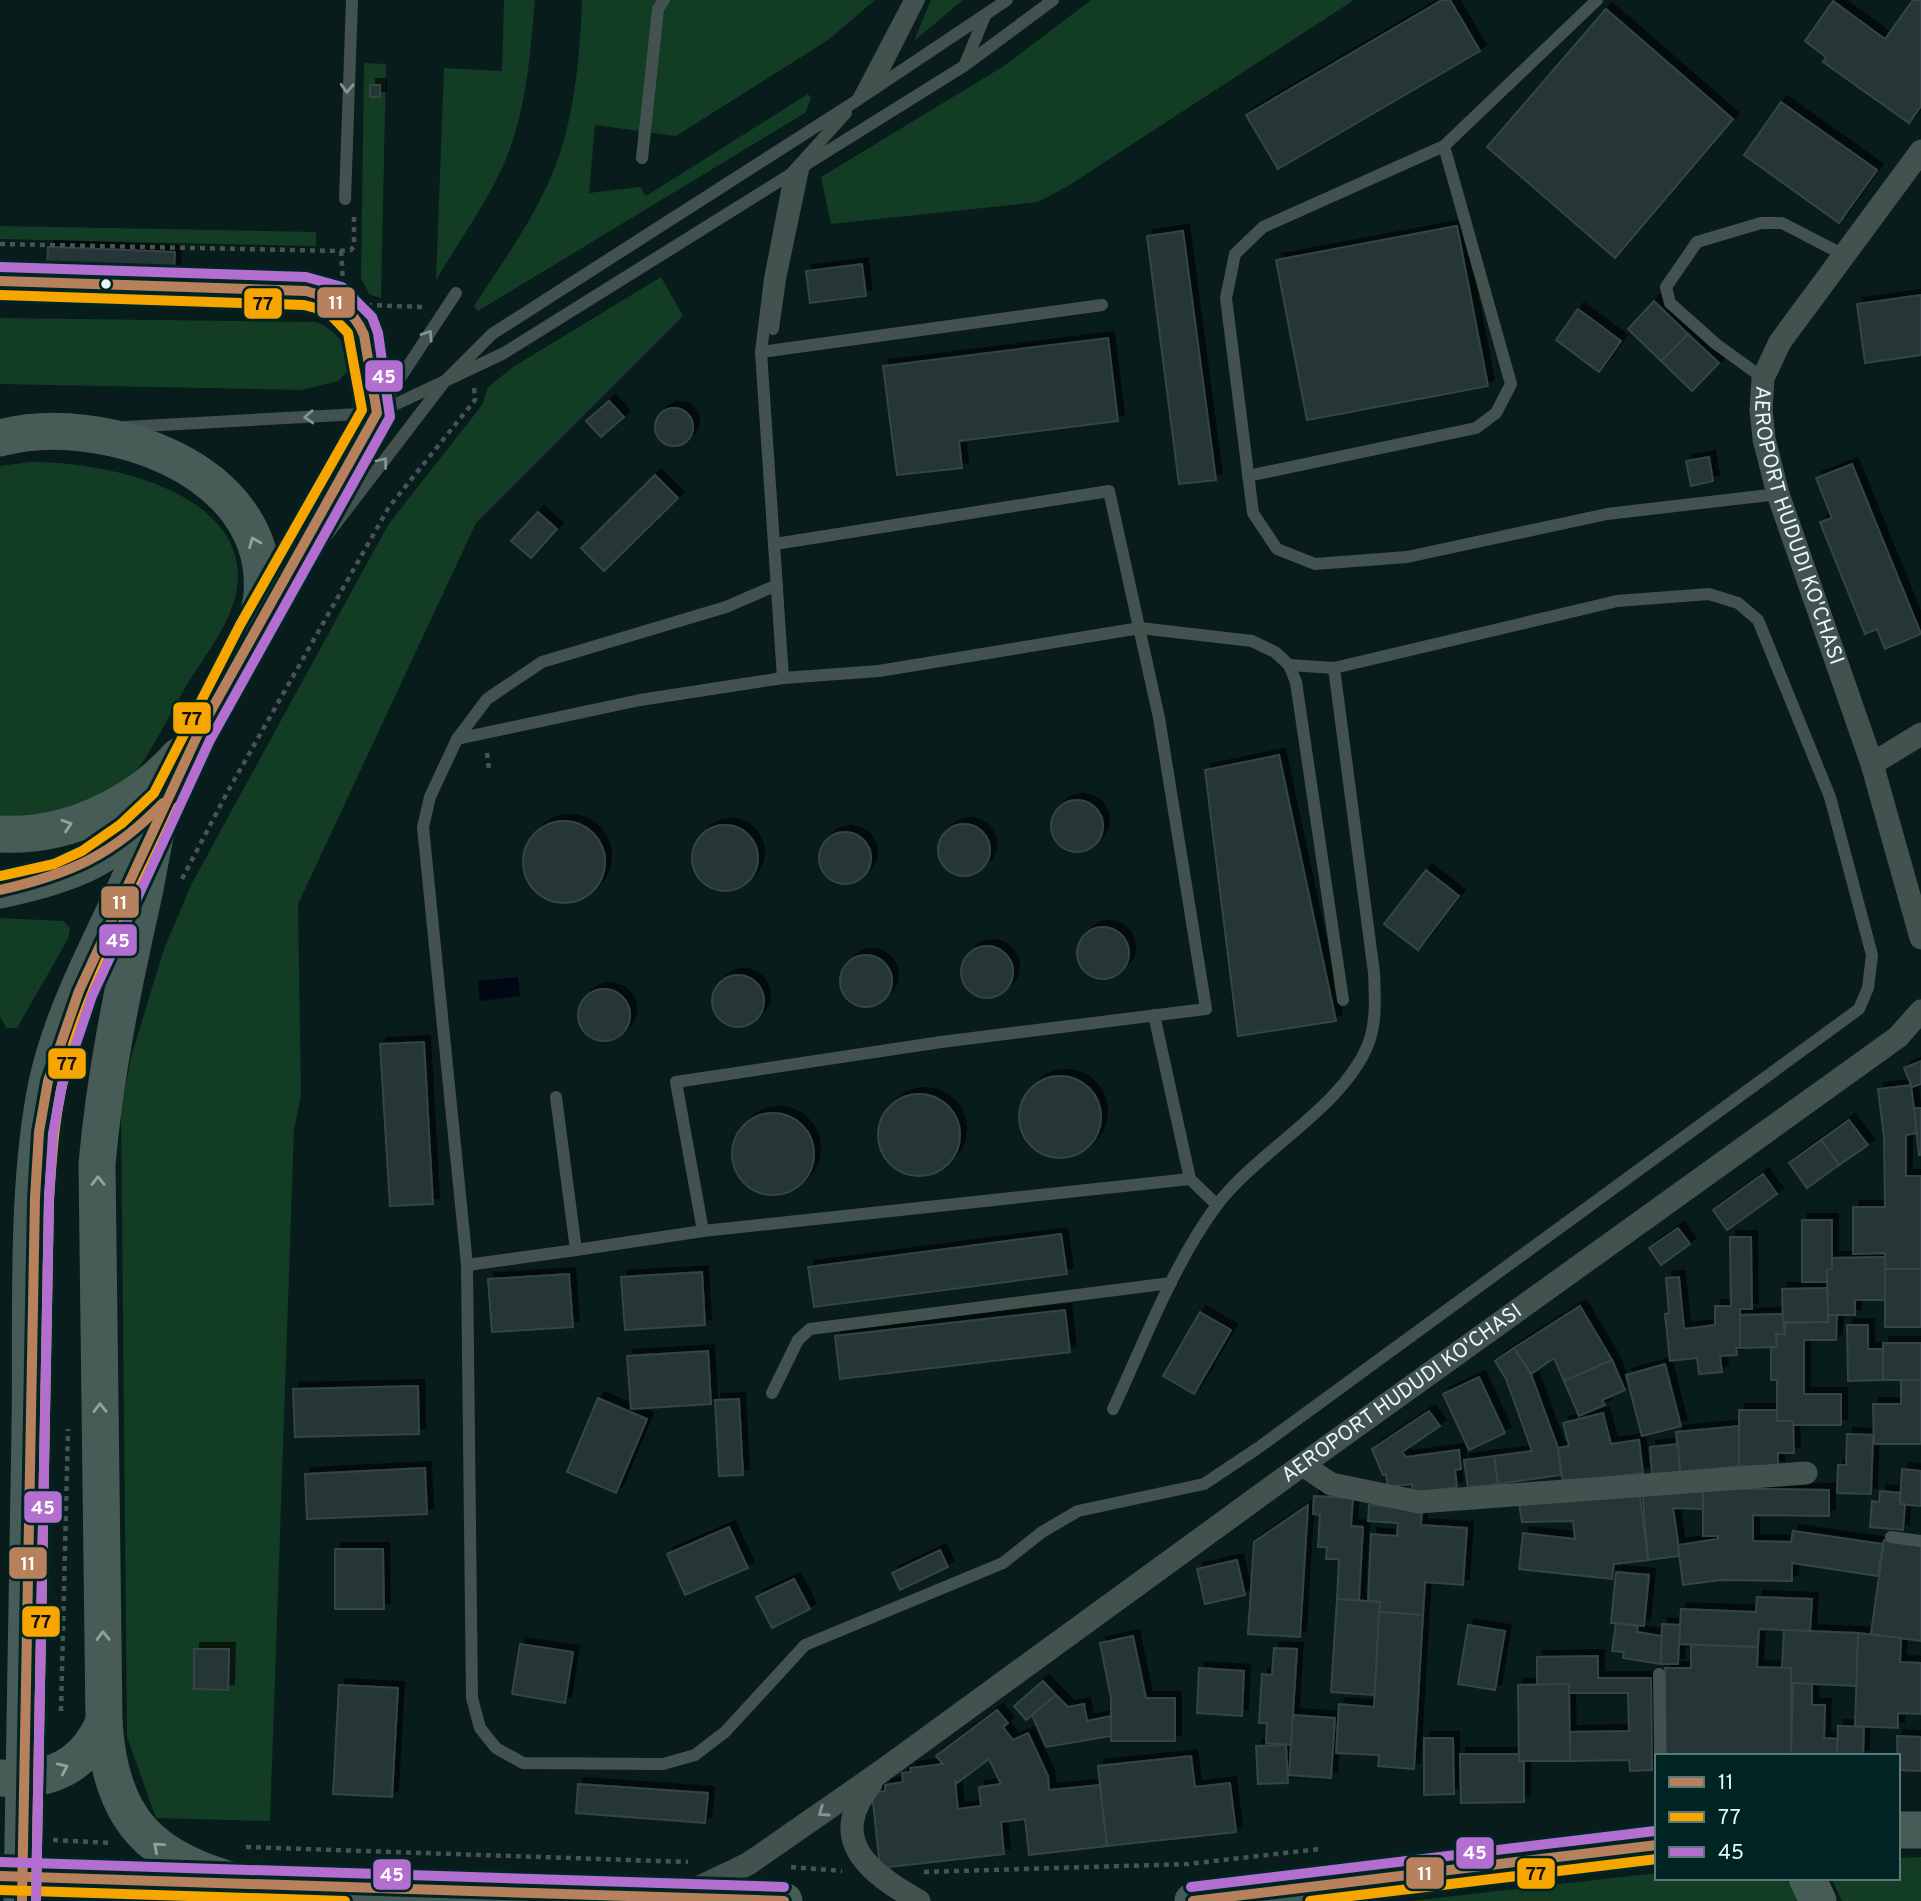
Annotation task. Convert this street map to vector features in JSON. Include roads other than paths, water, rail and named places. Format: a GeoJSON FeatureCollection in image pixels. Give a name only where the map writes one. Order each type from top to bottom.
{"type":"FeatureCollection","features":[{"type":"Feature","properties":{"kind":"main road"},"geometry":{"type":"LineString","coordinates":[[0,438],[58,433],[122,442],[163,454],[199,473],[231,501],[243,518],[259,555],[262,594],[252,632],[165,801],[79,991],[48,1081],[36,1157],[22,1901]]}},
{"type":"Feature","properties":{"kind":"main road"},"geometry":{"type":"LineString","coordinates":[[0,834],[44,832],[111,807],[150,785],[198,734]]}},
{"type":"Feature","properties":{"kind":"main road"},"geometry":{"type":"LineString","coordinates":[[0,890],[59,877],[89,863],[130,835],[165,801]]}},
{"type":"Feature","properties":{"kind":"main road"},"geometry":{"type":"LineString","coordinates":[[165,801],[114,1024],[103,1093],[97,1164],[104,1722],[108,1765],[116,1789],[141,1831],[161,1851],[185,1866],[242,1884]]}},
{"type":"Feature","properties":{"kind":"main road"},"geometry":{"type":"LineString","coordinates":[[0,1778],[27,1778],[65,1768],[82,1758],[95,1742],[104,1722]]}},
{"type":"Feature","properties":{"kind":"main road"},"geometry":{"type":"LineString","coordinates":[[1900,1830],[1921,1830]]}},
{"type":"Feature","properties":{"kind":"main road"},"geometry":{"type":"LineString","coordinates":[[1193,1901],[1655,1845]]}},
{"type":"Feature","properties":{"kind":"main road"},"geometry":{"type":"LineString","coordinates":[[0,1876],[784,1901]]}},
{"type":"Feature","properties":{"kind":"main road"},"geometry":{"type":"LineString","coordinates":[[1808,1880],[1818,1901]]}},
{"type":"Feature","properties":{"kind":"street","name":"AEROPORT HUDUDI KO'CHASI"},"geometry":{"type":"LineString","coordinates":[[1921,151],[1780,342],[1763,378],[1763,429],[1778,494],[1872,764],[1921,938]]}},
{"type":"Feature","properties":{"kind":"street"},"geometry":{"type":"LineString","coordinates":[[1872,764],[1921,734]]}},
{"type":"Feature","properties":{"kind":"street","name":"AEROPORT HUDUDI KO'CHASI"},"geometry":{"type":"LineString","coordinates":[[678,1897],[748,1864],[880,1773],[1898,1037],[1921,1011]]}},
{"type":"Feature","properties":{"kind":"street"},"geometry":{"type":"LineString","coordinates":[[1303,1465],[1331,1484],[1419,1502],[1806,1473]]}},
{"type":"Feature","properties":{"kind":"street","name":"AEROPORT HUDUDI KO'CHASI"},"geometry":{"type":"LineString","coordinates":[[880,1773],[860,1797],[855,1810],[852,1821],[855,1846],[874,1874],[919,1901]]}},
{"type":"Feature","properties":{"kind":"lane"},"geometry":{"type":"LineString","coordinates":[[349,202],[352,0]]}},
{"type":"Feature","properties":{"kind":"lane"},"geometry":{"type":"LineString","coordinates":[[783,678],[766,351],[770,279],[790,175],[856,101],[910,0]]}},
{"type":"Feature","properties":{"kind":"lane"},"geometry":{"type":"LineString","coordinates":[[766,351],[803,167],[874,88],[919,0]]}},
{"type":"Feature","properties":{"kind":"lane"},"geometry":{"type":"LineString","coordinates":[[964,66],[992,0]]}},
{"type":"Feature","properties":{"kind":"lane"},"geometry":{"type":"LineString","coordinates":[[252,632],[445,382],[492,334],[856,101],[1007,0]]}},
{"type":"Feature","properties":{"kind":"lane"},"geometry":{"type":"LineString","coordinates":[[58,433],[377,413],[504,353],[964,66],[1053,0]]}},
{"type":"Feature","properties":{"kind":"lane"},"geometry":{"type":"LineString","coordinates":[[1597,0],[1444,146],[1263,227],[1235,254],[1226,298],[1253,513],[1277,549],[1315,564],[1407,557],[1606,514],[1778,494]]}},
{"type":"Feature","properties":{"kind":"lane"},"geometry":{"type":"LineString","coordinates":[[642,158],[660,3]]}},
{"type":"Feature","properties":{"kind":"lane"},"geometry":{"type":"LineString","coordinates":[[1248,476],[1476,428],[1496,413],[1511,384],[1444,146]]}},
{"type":"Feature","properties":{"kind":"lane"},"geometry":{"type":"LineString","coordinates":[[1763,378],[1716,344],[1670,303],[1666,287],[1697,242],[1761,223],[1782,223],[1844,255]]}},
{"type":"Feature","properties":{"kind":"lane"},"geometry":{"type":"LineString","coordinates":[[0,281],[306,291],[325,295],[348,311],[364,335],[377,413]]}},
{"type":"Feature","properties":{"kind":"lane"},"geometry":{"type":"LineString","coordinates":[[252,632],[377,413],[456,293]]}},
{"type":"Feature","properties":{"kind":"lane"},"geometry":{"type":"LineString","coordinates":[[766,351],[1102,305]]}},
{"type":"Feature","properties":{"kind":"lane"},"geometry":{"type":"LineString","coordinates":[[703,1231],[676,1082],[941,1042],[1206,1009],[1159,718],[1109,491],[775,544]]}},
{"type":"Feature","properties":{"kind":"lane"},"geometry":{"type":"LineString","coordinates":[[777,585],[726,607],[542,662],[487,699],[457,739],[430,797],[423,827],[467,1265],[472,1698],[480,1728],[496,1748],[523,1763],[663,1764],[695,1755],[725,1732],[805,1645],[1003,1563],[1042,1532],[1079,1511],[1204,1484],[1269,1440],[1859,1009],[1868,988],[1872,954],[1830,797],[1758,620],[1738,603],[1709,594],[1617,601],[1334,668],[1289,665]]}},
{"type":"Feature","properties":{"kind":"lane"},"geometry":{"type":"LineString","coordinates":[[457,739],[640,700],[783,678],[879,671],[1140,628],[1252,641],[1275,652],[1289,665],[1296,682],[1343,1000]]}},
{"type":"Feature","properties":{"kind":"lane"},"geometry":{"type":"LineString","coordinates":[[1112,1409],[1171,1283],[1217,1205],[1268,1151],[1352,1074],[1368,1046],[1376,1009],[1374,973],[1334,668]]}},
{"type":"Feature","properties":{"kind":"lane"},"geometry":{"type":"LineString","coordinates":[[1154,1015],[1190,1179],[1217,1205]]}},
{"type":"Feature","properties":{"kind":"lane"},"geometry":{"type":"LineString","coordinates":[[556,1097],[576,1250]]}},
{"type":"Feature","properties":{"kind":"lane"},"geometry":{"type":"LineString","coordinates":[[467,1265],[703,1231],[1190,1179]]}},
{"type":"Feature","properties":{"kind":"lane"},"geometry":{"type":"LineString","coordinates":[[772,1392],[798,1340],[810,1329],[1171,1283]]}},
{"type":"Feature","properties":{"kind":"lane"},"geometry":{"type":"LineString","coordinates":[[1891,1537],[1921,1541]]}},
{"type":"Feature","properties":{"kind":"lane"},"geometry":{"type":"LineString","coordinates":[[1659,1674],[1660,1754]]}}]}
